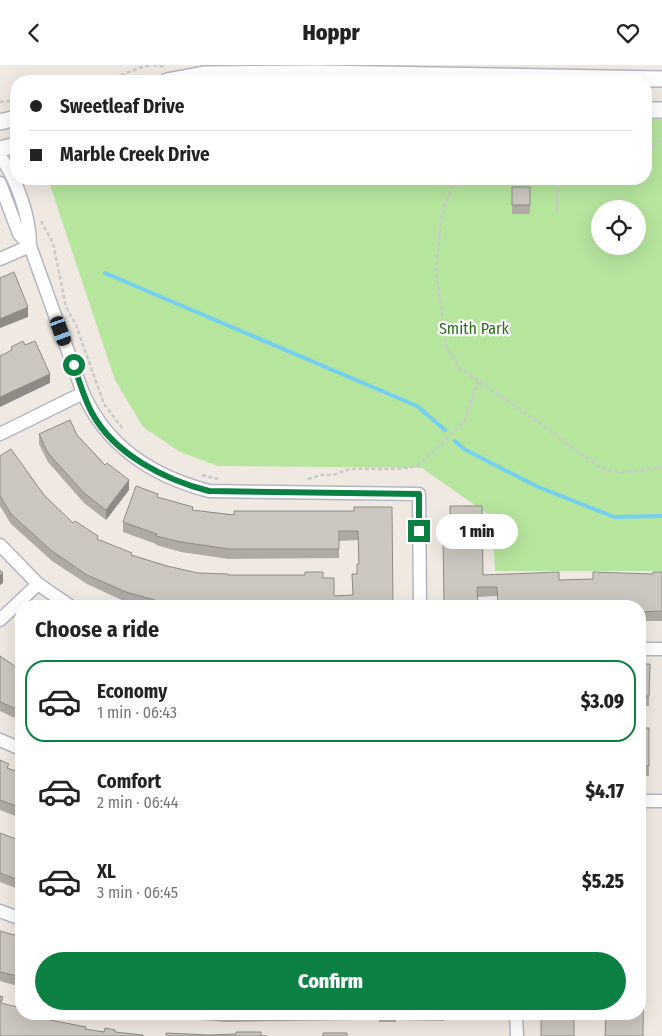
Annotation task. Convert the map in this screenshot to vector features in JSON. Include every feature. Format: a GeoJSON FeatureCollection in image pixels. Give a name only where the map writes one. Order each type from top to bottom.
{"type":"FeatureCollection","features":[{"type":"Feature","properties":{"kind":"street"},"geometry":{"type":"LineString","coordinates":[[199,75],[243,75]]}},
{"type":"Feature","properties":{"kind":"street"},"geometry":{"type":"LineString","coordinates":[[0,156],[10,172]]}},
{"type":"Feature","properties":{"kind":"street"},"geometry":{"type":"LineString","coordinates":[[0,183],[19,233],[30,246]]}},
{"type":"Feature","properties":{"kind":"street"},"geometry":{"type":"LineString","coordinates":[[15,185],[30,229],[30,246],[83,393],[92,414],[108,435],[146,467],[185,485],[209,491],[419,494],[420,600]]}},
{"type":"Feature","properties":{"kind":"street"},"geometry":{"type":"LineString","coordinates":[[0,259],[30,246]]}},
{"type":"Feature","properties":{"kind":"street"},"geometry":{"type":"LineString","coordinates":[[0,434],[83,393]]}},
{"type":"Feature","properties":{"kind":"street"},"geometry":{"type":"LineString","coordinates":[[0,545],[38,584],[61,600]]}},
{"type":"Feature","properties":{"kind":"street"},"geometry":{"type":"LineString","coordinates":[[21,600],[38,584]]}},
{"type":"Feature","properties":{"kind":"street"},"geometry":{"type":"LineString","coordinates":[[0,620],[15,606]]}},
{"type":"Feature","properties":{"kind":"street"},"geometry":{"type":"LineString","coordinates":[[646,649],[662,649]]}},
{"type":"Feature","properties":{"kind":"street"},"geometry":{"type":"LineString","coordinates":[[0,739],[15,746]]}},
{"type":"Feature","properties":{"kind":"street"},"geometry":{"type":"LineString","coordinates":[[646,801],[662,801]]}},
{"type":"Feature","properties":{"kind":"street"},"geometry":{"type":"LineString","coordinates":[[0,911],[15,917]]}},
{"type":"Feature","properties":{"kind":"street"},"geometry":{"type":"LineString","coordinates":[[516,1020],[516,1036]]}},
{"type":"Feature","properties":{"kind":"path"},"geometry":{"type":"LineString","coordinates":[[117,75],[140,66],[152,65]]}},
{"type":"Feature","properties":{"kind":"path"},"geometry":{"type":"LineString","coordinates":[[453,185],[442,215],[436,270],[439,305],[446,347],[460,369],[602,469],[622,473],[662,467]]}},
{"type":"Feature","properties":{"kind":"path"},"geometry":{"type":"LineString","coordinates":[[556,211],[558,185]]}},
{"type":"Feature","properties":{"kind":"path"},"geometry":{"type":"LineString","coordinates":[[37,215],[52,243],[66,307],[76,325],[104,404],[127,434]]}},
{"type":"Feature","properties":{"kind":"path"},"geometry":{"type":"LineString","coordinates":[[301,479],[333,475],[350,469],[394,469],[421,463],[464,421],[478,382]]}},
{"type":"Feature","properties":{"kind":"path"},"geometry":{"type":"LineString","coordinates":[[198,474],[213,476],[220,480]]}},
{"type":"Feature","properties":{"kind":"green space","name":"Smith Park"},"geometry":{"type":"Polygon","coordinates":[[[652,118],[662,118],[662,571],[495,571],[492,517],[422,468],[218,466],[180,452],[143,427],[115,380],[50,185],[652,185],[652,118]]]}},
{"type":"Feature","properties":{"kind":"building"},"geometry":{"type":"Polygon","coordinates":[[[512,187],[530,187],[530,205],[512,205],[512,187]]]}},
{"type":"Feature","properties":{"kind":"building"},"geometry":{"type":"Polygon","coordinates":[[[14,272],[28,307],[0,319],[0,278],[14,272]]]}},
{"type":"Feature","properties":{"kind":"building"},"geometry":{"type":"Polygon","coordinates":[[[23,341],[25,345],[35,341],[50,374],[0,397],[0,356],[12,350],[11,347],[23,341]]]}},
{"type":"Feature","properties":{"kind":"building"},"geometry":{"type":"Polygon","coordinates":[[[70,420],[77,435],[105,465],[107,463],[129,480],[106,510],[84,493],[48,453],[39,434],[70,420]]]}},
{"type":"Feature","properties":{"kind":"building"},"geometry":{"type":"Polygon","coordinates":[[[11,449],[44,495],[73,523],[75,521],[98,536],[97,539],[132,553],[131,555],[198,573],[305,575],[305,572],[323,572],[323,578],[334,578],[334,596],[353,595],[352,574],[357,574],[357,564],[359,564],[358,531],[339,531],[339,549],[229,549],[181,542],[156,536],[157,534],[123,522],[136,486],[158,494],[157,497],[193,507],[192,510],[234,515],[234,511],[354,511],[354,507],[392,507],[393,600],[155,600],[126,592],[87,575],[52,551],[11,514],[0,496],[0,456],[11,449]]]}},
{"type":"Feature","properties":{"kind":"building"},"geometry":{"type":"Polygon","coordinates":[[[450,506],[482,506],[483,575],[559,572],[559,580],[593,579],[593,572],[653,574],[653,572],[662,572],[662,611],[646,612],[646,600],[498,600],[497,587],[477,587],[478,600],[444,600],[443,535],[446,535],[446,516],[450,516],[450,506]]]}},
{"type":"Feature","properties":{"kind":"building"},"geometry":{"type":"Polygon","coordinates":[[[0,656],[15,666],[15,708],[0,702],[0,656]]]}},
{"type":"Feature","properties":{"kind":"building"},"geometry":{"type":"Polygon","coordinates":[[[646,664],[650,664],[649,696],[646,696],[646,664]]]}},
{"type":"Feature","properties":{"kind":"building"},"geometry":{"type":"Polygon","coordinates":[[[646,728],[649,728],[649,766],[646,766],[646,728]]]}},
{"type":"Feature","properties":{"kind":"building"},"geometry":{"type":"Polygon","coordinates":[[[0,760],[9,764],[7,768],[15,771],[15,806],[0,800],[0,760]]]}},
{"type":"Feature","properties":{"kind":"building"},"geometry":{"type":"Polygon","coordinates":[[[0,833],[15,839],[15,879],[0,873],[0,833]]]}},
{"type":"Feature","properties":{"kind":"building"},"geometry":{"type":"Polygon","coordinates":[[[0,931],[15,935],[15,976],[0,972],[0,931]]]}},
{"type":"Feature","properties":{"kind":"building"},"geometry":{"type":"Polygon","coordinates":[[[0,996],[3,997],[1,1003],[15,1006],[15,1020],[50,1020],[86,1027],[85,1029],[104,1032],[105,1028],[115,1030],[115,1032],[143,1035],[143,1036],[0,1036],[0,996]]]}},
{"type":"Feature","properties":{"kind":"building"},"geometry":{"type":"Polygon","coordinates":[[[541,1020],[574,1020],[574,1036],[541,1036],[541,1020]]]}},
{"type":"Feature","properties":{"kind":"building"},"geometry":{"type":"Polygon","coordinates":[[[606,1020],[643,1020],[643,1036],[605,1036],[606,1020]]]}},
{"type":"Feature","properties":{"kind":"building"},"geometry":{"type":"Polygon","coordinates":[[[236,1032],[261,1032],[261,1036],[166,1036],[166,1033],[209,1035],[236,1034],[236,1032]]]}},
{"type":"Feature","properties":{"kind":"building"},"geometry":{"type":"Polygon","coordinates":[[[323,1033],[347,1033],[347,1036],[323,1036],[323,1033]]]}},
{"type":"Feature","properties":{"kind":"waterway"},"geometry":{"type":"LineString","coordinates":[[105,273],[417,406],[445,430]]}},
{"type":"Feature","properties":{"kind":"waterway"},"geometry":{"type":"LineString","coordinates":[[455,441],[464,449],[536,486],[614,517],[662,516]]}},
{"type":"Feature","properties":{"kind":"route"},"geometry":{"type":"LineString","coordinates":[[74,365],[92,414],[108,435],[146,467],[185,485],[209,491],[419,494],[419,531]]}}]}
